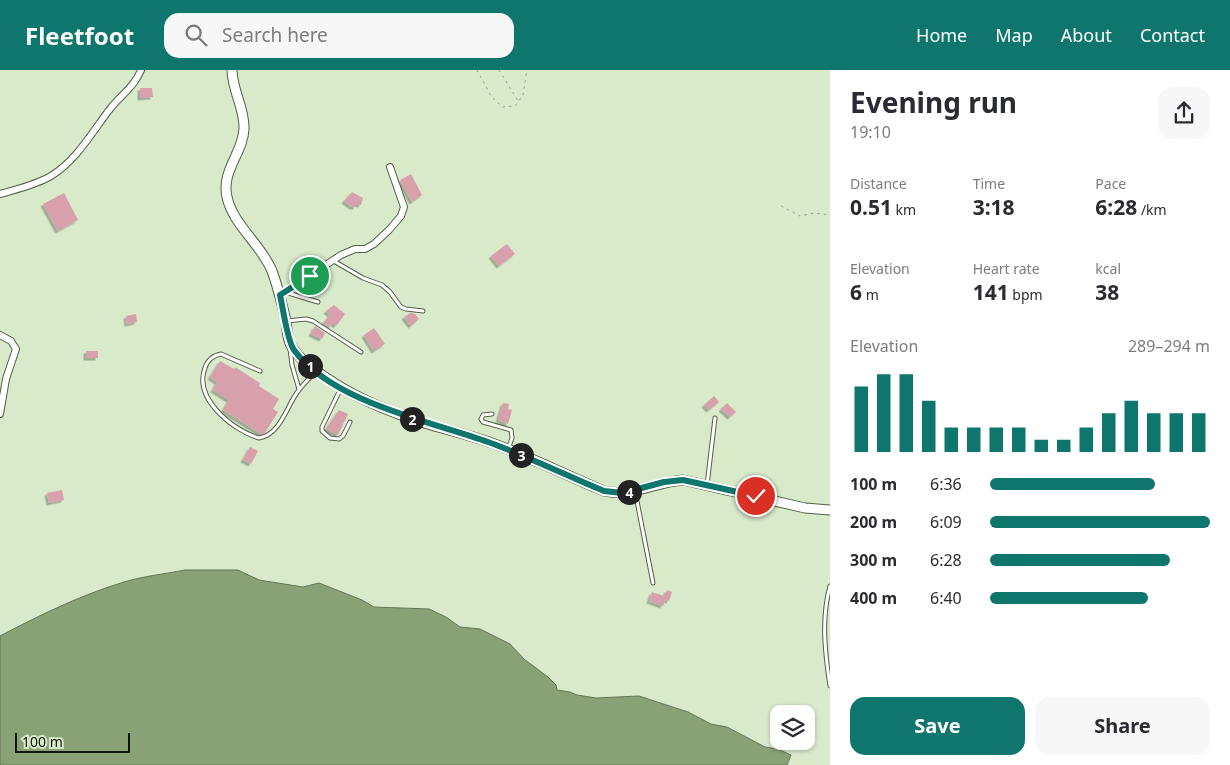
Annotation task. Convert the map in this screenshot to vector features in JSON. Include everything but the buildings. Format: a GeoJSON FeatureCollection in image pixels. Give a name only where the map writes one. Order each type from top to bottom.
{"type":"FeatureCollection","features":[{"type":"Feature","properties":{"kind":"street"},"geometry":{"type":"LineString","coordinates":[[0,194],[40,181],[51,176],[61,168],[85,144],[109,111],[137,79],[141,70]]}},
{"type":"Feature","properties":{"kind":"street"},"geometry":{"type":"LineString","coordinates":[[232,70],[233,85],[244,120],[244,128],[226,185],[230,208],[271,269],[282,293],[290,345],[316,371],[342,388],[408,417],[480,439],[604,491],[614,493],[635,491],[683,480],[805,508],[830,510]]}},
{"type":"Feature","properties":{"kind":"street"},"geometry":{"type":"LineString","coordinates":[[282,293],[332,260],[352,250],[365,249],[374,244],[390,230],[401,216],[404,207],[390,167]]}},
{"type":"Feature","properties":{"kind":"street"},"geometry":{"type":"LineString","coordinates":[[0,335],[11,341],[16,349],[4,388],[0,414]]}},
{"type":"Feature","properties":{"kind":"lane"},"geometry":{"type":"LineString","coordinates":[[332,260],[362,278],[386,288],[401,307],[423,311]]}},
{"type":"Feature","properties":{"kind":"lane"},"geometry":{"type":"LineString","coordinates":[[282,293],[318,302]]}},
{"type":"Feature","properties":{"kind":"lane"},"geometry":{"type":"LineString","coordinates":[[286,321],[306,319],[313,321],[361,352]]}},
{"type":"Feature","properties":{"kind":"lane"},"geometry":{"type":"LineString","coordinates":[[290,345],[292,365],[299,390]]}},
{"type":"Feature","properties":{"kind":"lane"},"geometry":{"type":"LineString","coordinates":[[260,371],[221,354],[216,355],[207,363],[203,377],[210,402],[218,411],[228,421],[252,436],[260,438],[270,434],[299,390],[316,371]]}},
{"type":"Feature","properties":{"kind":"lane"},"geometry":{"type":"LineString","coordinates":[[342,388],[322,427],[322,431],[330,438],[339,439],[350,422]]}},
{"type":"Feature","properties":{"kind":"lane"},"geometry":{"type":"LineString","coordinates":[[492,414],[483,414],[480,419],[483,422],[511,430],[512,438],[508,450]]}},
{"type":"Feature","properties":{"kind":"lane"},"geometry":{"type":"LineString","coordinates":[[707,485],[715,418]]}},
{"type":"Feature","properties":{"kind":"lane"},"geometry":{"type":"LineString","coordinates":[[635,491],[653,584]]}},
{"type":"Feature","properties":{"kind":"lane"},"geometry":{"type":"LineString","coordinates":[[830,586],[825,627],[830,686]]}},
{"type":"Feature","properties":{"kind":"path"},"geometry":{"type":"LineString","coordinates":[[477,70],[491,96],[502,107],[515,106],[523,95],[527,70]]}},
{"type":"Feature","properties":{"kind":"path"},"geometry":{"type":"LineString","coordinates":[[499,70],[518,102]]}},
{"type":"Feature","properties":{"kind":"path"},"geometry":{"type":"LineString","coordinates":[[781,206],[800,216],[814,213],[830,215]]}},
{"type":"Feature","properties":{"kind":"shaded area"},"geometry":{"type":"Polygon","coordinates":[[[185,570],[238,570],[259,580],[303,587],[319,583],[362,600],[374,607],[429,609],[446,617],[460,627],[480,629],[510,644],[524,659],[548,677],[556,685],[557,690],[596,698],[639,696],[688,712],[711,724],[727,727],[770,748],[770,750],[780,750],[791,755],[787,765],[0,765],[0,636],[92,593],[139,578],[185,570]]]}},
{"type":"Feature","properties":{"kind":"route"},"geometry":{"type":"LineString","coordinates":[[310,276],[280,295],[290,345],[316,371],[342,388],[408,417],[488,442],[604,491],[623,493],[664,482],[683,480],[756,496]]}}]}
